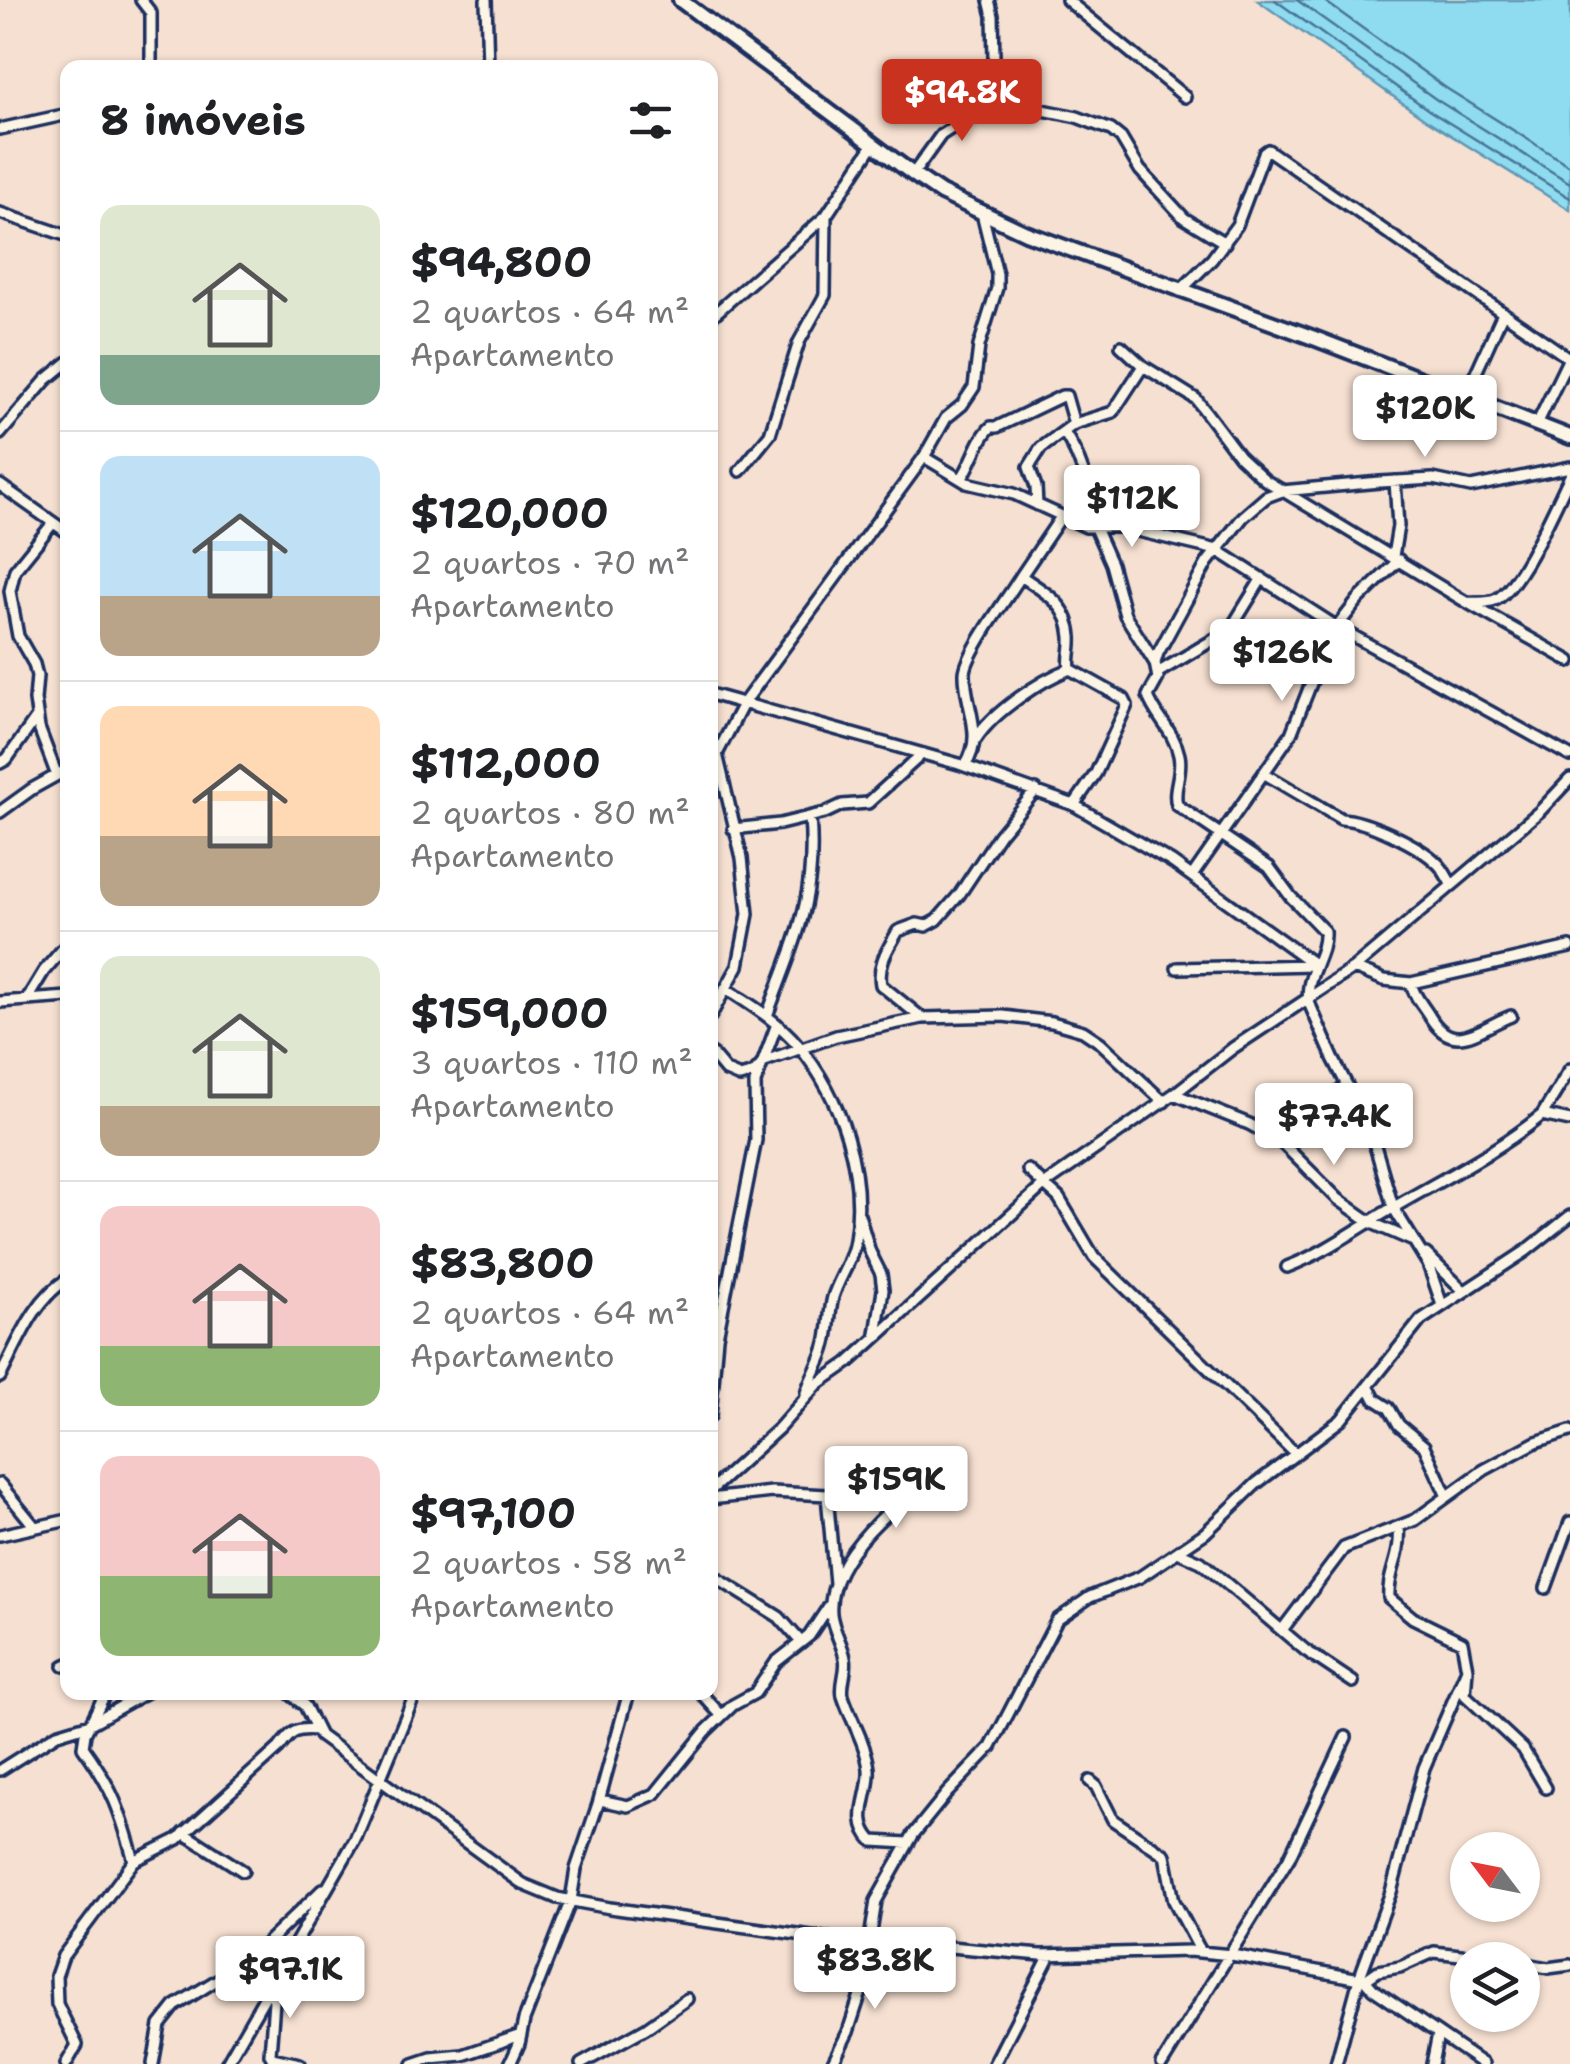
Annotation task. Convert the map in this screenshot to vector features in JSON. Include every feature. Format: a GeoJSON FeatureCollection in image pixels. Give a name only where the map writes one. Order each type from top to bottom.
{"type":"FeatureCollection","features":[{"type":"Feature","properties":{"kind":"street"},"geometry":{"type":"LineString","coordinates":[[141,0],[151,13],[151,60]]}},
{"type":"Feature","properties":{"kind":"street"},"geometry":{"type":"LineString","coordinates":[[486,0],[488,60]]}},
{"type":"Feature","properties":{"kind":"street"},"geometry":{"type":"LineString","coordinates":[[680,0],[941,193],[1180,291],[1566,435],[1570,451]]}},
{"type":"Feature","properties":{"kind":"street"},"geometry":{"type":"LineString","coordinates":[[988,0],[995,100]]}},
{"type":"Feature","properties":{"kind":"street"},"geometry":{"type":"LineString","coordinates":[[1067,0],[1186,96]]}},
{"type":"Feature","properties":{"kind":"street"},"geometry":{"type":"LineString","coordinates":[[914,174],[941,135],[995,100],[1077,117],[1121,138],[1140,170],[1184,218],[1225,243]]}},
{"type":"Feature","properties":{"kind":"street"},"geometry":{"type":"LineString","coordinates":[[0,129],[60,116]]}},
{"type":"Feature","properties":{"kind":"street"},"geometry":{"type":"LineString","coordinates":[[718,308],[826,216],[873,145]]}},
{"type":"Feature","properties":{"kind":"street"},"geometry":{"type":"LineString","coordinates":[[1180,291],[1237,225],[1268,150],[1570,358],[1537,424]]}},
{"type":"Feature","properties":{"kind":"street"},"geometry":{"type":"LineString","coordinates":[[0,213],[60,233]]}},
{"type":"Feature","properties":{"kind":"street"},"geometry":{"type":"LineString","coordinates":[[718,752],[743,704],[924,457],[946,418],[971,395],[979,346],[997,288],[982,213]]}},
{"type":"Feature","properties":{"kind":"street"},"geometry":{"type":"LineString","coordinates":[[740,471],[770,434],[799,342],[826,296],[826,216]]}},
{"type":"Feature","properties":{"kind":"street"},"geometry":{"type":"LineString","coordinates":[[1465,396],[1503,313]]}},
{"type":"Feature","properties":{"kind":"street"},"geometry":{"type":"LineString","coordinates":[[1121,346],[1143,366],[1196,400],[1239,456],[1265,480],[1570,661]]}},
{"type":"Feature","properties":{"kind":"street"},"geometry":{"type":"LineString","coordinates":[[1037,505],[1029,467],[1042,448],[1074,424],[1112,412],[1143,366]]}},
{"type":"Feature","properties":{"kind":"street"},"geometry":{"type":"LineString","coordinates":[[0,434],[60,369]]}},
{"type":"Feature","properties":{"kind":"street"},"geometry":{"type":"LineString","coordinates":[[961,479],[991,427],[1062,396],[1066,396],[1074,424]]}},
{"type":"Feature","properties":{"kind":"street"},"geometry":{"type":"LineString","coordinates":[[1064,432],[1091,498],[1091,528],[1111,564],[1125,615],[1157,667]]}},
{"type":"Feature","properties":{"kind":"street"},"geometry":{"type":"LineString","coordinates":[[924,457],[984,489],[1014,494],[1091,528],[1121,526],[1218,550],[1337,627],[1570,756]]}},
{"type":"Feature","properties":{"kind":"street"},"geometry":{"type":"LineString","coordinates":[[1256,503],[1282,491],[1433,480],[1471,487],[1570,467]]}},
{"type":"Feature","properties":{"kind":"street"},"geometry":{"type":"LineString","coordinates":[[1466,602],[1490,602],[1504,594],[1520,572],[1570,476]]}},
{"type":"Feature","properties":{"kind":"street"},"geometry":{"type":"LineString","coordinates":[[1265,480],[1256,503],[1200,572],[1188,601],[1162,643],[1148,696],[1171,730],[1178,750],[1181,767],[1174,801],[1274,872],[1291,897],[1324,931],[1326,936],[1310,980],[1308,1000],[1371,1132],[1393,1207],[1428,1264],[1442,1305]]}},
{"type":"Feature","properties":{"kind":"street"},"geometry":{"type":"LineString","coordinates":[[1192,876],[1291,734],[1337,627],[1396,558],[1395,481]]}},
{"type":"Feature","properties":{"kind":"street"},"geometry":{"type":"LineString","coordinates":[[0,485],[60,528]]}},
{"type":"Feature","properties":{"kind":"street"},"geometry":{"type":"LineString","coordinates":[[965,766],[972,757],[975,741],[965,669],[1061,517]]}},
{"type":"Feature","properties":{"kind":"street"},"geometry":{"type":"LineString","coordinates":[[53,523],[15,570],[10,591],[18,636],[34,664],[38,715],[56,773]]}},
{"type":"Feature","properties":{"kind":"street"},"geometry":{"type":"LineString","coordinates":[[1022,576],[1059,602],[1067,614],[1072,643],[1070,669],[1124,700],[1126,705],[1096,773],[1074,805]]}},
{"type":"Feature","properties":{"kind":"street"},"geometry":{"type":"LineString","coordinates":[[1157,667],[1230,630],[1262,578]]}},
{"type":"Feature","properties":{"kind":"street"},"geometry":{"type":"LineString","coordinates":[[975,741],[998,711],[1055,674],[1070,669]]}},
{"type":"Feature","properties":{"kind":"street"},"geometry":{"type":"LineString","coordinates":[[718,696],[965,766],[1074,805],[1192,876],[1316,965]]}},
{"type":"Feature","properties":{"kind":"street"},"geometry":{"type":"LineString","coordinates":[[0,763],[7,760],[38,715]]}},
{"type":"Feature","properties":{"kind":"street"},"geometry":{"type":"LineString","coordinates":[[733,829],[810,818],[842,805],[868,803],[922,754]]}},
{"type":"Feature","properties":{"kind":"street"},"geometry":{"type":"LineString","coordinates":[[718,759],[742,858],[748,914],[738,966],[718,1002]]}},
{"type":"Feature","properties":{"kind":"street"},"geometry":{"type":"LineString","coordinates":[[0,812],[60,772]]}},
{"type":"Feature","properties":{"kind":"street"},"geometry":{"type":"LineString","coordinates":[[1266,774],[1340,819],[1354,820],[1420,850],[1440,864],[1451,884]]}},
{"type":"Feature","properties":{"kind":"street"},"geometry":{"type":"LineString","coordinates":[[718,1487],[806,1396],[1044,1185],[1164,1102],[1233,1048],[1354,968],[1540,811],[1570,779]]}},
{"type":"Feature","properties":{"kind":"street"},"geometry":{"type":"LineString","coordinates":[[922,1018],[880,985],[878,972],[882,962],[898,931],[903,927],[926,926],[949,906],[1036,790]]}},
{"type":"Feature","properties":{"kind":"street"},"geometry":{"type":"LineString","coordinates":[[767,1016],[808,900],[810,818]]}},
{"type":"Feature","properties":{"kind":"street"},"geometry":{"type":"LineString","coordinates":[[1354,968],[1384,980],[1411,983],[1570,947]]}},
{"type":"Feature","properties":{"kind":"street"},"geometry":{"type":"LineString","coordinates":[[27,1000],[60,952]]}},
{"type":"Feature","properties":{"kind":"street"},"geometry":{"type":"LineString","coordinates":[[1177,968],[1316,965]]}},
{"type":"Feature","properties":{"kind":"street"},"geometry":{"type":"LineString","coordinates":[[1411,983],[1414,996],[1446,1036],[1458,1039],[1511,1016]]}},
{"type":"Feature","properties":{"kind":"street"},"geometry":{"type":"LineString","coordinates":[[725,988],[767,1016],[800,1047],[834,1104],[855,1162],[857,1208],[851,1257],[832,1299],[827,1343],[806,1396]]}},
{"type":"Feature","properties":{"kind":"street"},"geometry":{"type":"LineString","coordinates":[[0,1002],[60,998]]}},
{"type":"Feature","properties":{"kind":"street"},"geometry":{"type":"LineString","coordinates":[[718,1062],[726,1071],[740,1077],[800,1047],[922,1018],[1003,1016],[1070,1026],[1101,1043],[1164,1102]]}},
{"type":"Feature","properties":{"kind":"street"},"geometry":{"type":"LineString","coordinates":[[718,1332],[756,1140],[754,1103],[760,1066],[777,1024]]}},
{"type":"Feature","properties":{"kind":"street"},"geometry":{"type":"LineString","coordinates":[[1287,1267],[1312,1258],[1393,1207],[1446,1180],[1542,1114],[1570,1069]]}},
{"type":"Feature","properties":{"kind":"street"},"geometry":{"type":"LineString","coordinates":[[1280,1141],[1347,1085]]}},
{"type":"Feature","properties":{"kind":"street"},"geometry":{"type":"LineString","coordinates":[[1174,1094],[1250,1124],[1280,1141],[1338,1199],[1372,1222],[1406,1236],[1464,1290]]}},
{"type":"Feature","properties":{"kind":"street"},"geometry":{"type":"LineString","coordinates":[[1551,1098],[1567,1119]]}},
{"type":"Feature","properties":{"kind":"street"},"geometry":{"type":"LineString","coordinates":[[1542,1114],[1567,1119]]}},
{"type":"Feature","properties":{"kind":"street"},"geometry":{"type":"LineString","coordinates":[[1028,1170],[1059,1198],[1094,1257],[1296,1454]]}},
{"type":"Feature","properties":{"kind":"street"},"geometry":{"type":"LineString","coordinates":[[857,1208],[884,1290],[876,1336]]}},
{"type":"Feature","properties":{"kind":"street"},"geometry":{"type":"LineString","coordinates":[[832,2064],[852,2021],[866,1972],[876,1902],[908,1844],[947,1793],[990,1747],[1056,1620],[1075,1606],[1140,1577],[1205,1533],[1256,1483],[1341,1420],[1421,1320],[1526,1251],[1570,1216]]}},
{"type":"Feature","properties":{"kind":"street"},"geometry":{"type":"LineString","coordinates":[[0,1377],[32,1317],[60,1284]]}},
{"type":"Feature","properties":{"kind":"street"},"geometry":{"type":"LineString","coordinates":[[1369,1388],[1375,1399],[1390,1408],[1399,1425],[1424,1446],[1446,1494]]}},
{"type":"Feature","properties":{"kind":"street"},"geometry":{"type":"LineString","coordinates":[[1282,1630],[1344,1548],[1415,1520],[1446,1494],[1536,1442],[1570,1431]]}},
{"type":"Feature","properties":{"kind":"street"},"geometry":{"type":"LineString","coordinates":[[600,1800],[628,1806],[655,1794],[722,1714],[755,1693],[776,1662],[809,1636],[832,1601],[860,1540],[945,1467]]}},
{"type":"Feature","properties":{"kind":"street"},"geometry":{"type":"LineString","coordinates":[[0,1484],[35,1528]]}},
{"type":"Feature","properties":{"kind":"street"},"geometry":{"type":"LineString","coordinates":[[718,1495],[827,1494],[836,1590]]}},
{"type":"Feature","properties":{"kind":"street"},"geometry":{"type":"LineString","coordinates":[[0,1535],[60,1522]]}},
{"type":"Feature","properties":{"kind":"street"},"geometry":{"type":"LineString","coordinates":[[1546,1588],[1570,1522]]}},
{"type":"Feature","properties":{"kind":"street"},"geometry":{"type":"LineString","coordinates":[[1399,1527],[1401,1549],[1390,1581],[1389,1598],[1413,1618],[1458,1637],[1468,1669],[1465,1695],[1522,1749],[1546,1788]]}},
{"type":"Feature","properties":{"kind":"street"},"geometry":{"type":"LineString","coordinates":[[1178,1552],[1210,1568],[1305,1650],[1353,1682]]}},
{"type":"Feature","properties":{"kind":"street"},"geometry":{"type":"LineString","coordinates":[[718,1579],[779,1617],[800,1642]]}},
{"type":"Feature","properties":{"kind":"street"},"geometry":{"type":"LineString","coordinates":[[832,1601],[831,1616],[846,1661],[843,1696],[869,1771],[861,1817],[864,1832],[873,1841],[908,1844]]}},
{"type":"Feature","properties":{"kind":"street"},"geometry":{"type":"LineString","coordinates":[[1336,2064],[1392,1892],[1424,1768],[1468,1669]]}},
{"type":"Feature","properties":{"kind":"street"},"geometry":{"type":"LineString","coordinates":[[102,1700],[83,1748],[102,1770],[114,1795],[134,1860]]}},
{"type":"Feature","properties":{"kind":"street"},"geometry":{"type":"LineString","coordinates":[[0,1770],[57,1734],[90,1724],[133,1700]]}},
{"type":"Feature","properties":{"kind":"street"},"geometry":{"type":"LineString","coordinates":[[298,1700],[305,1706],[320,1736],[523,1884],[571,1900],[869,1944],[1050,1955],[1165,1950],[1232,1955],[1362,1980],[1482,2064]]}},
{"type":"Feature","properties":{"kind":"street"},"geometry":{"type":"LineString","coordinates":[[226,2064],[356,1840],[413,1700]]}},
{"type":"Feature","properties":{"kind":"street"},"geometry":{"type":"LineString","coordinates":[[510,2064],[571,1900],[576,1869],[600,1800],[627,1700]]}},
{"type":"Feature","properties":{"kind":"street"},"geometry":{"type":"LineString","coordinates":[[708,1700],[722,1714]]}},
{"type":"Feature","properties":{"kind":"street"},"geometry":{"type":"LineString","coordinates":[[66,2064],[77,2045],[57,2004],[58,1967],[134,1860],[158,1851],[184,1833],[296,1728],[316,1730]]}},
{"type":"Feature","properties":{"kind":"street"},"geometry":{"type":"LineString","coordinates":[[1162,2064],[1289,1858],[1346,1737]]}},
{"type":"Feature","properties":{"kind":"street"},"geometry":{"type":"LineString","coordinates":[[1090,1781],[1113,1820],[1165,1855],[1174,1901],[1201,1952]]}},
{"type":"Feature","properties":{"kind":"street"},"geometry":{"type":"LineString","coordinates":[[184,1833],[243,1871]]}},
{"type":"Feature","properties":{"kind":"street"},"geometry":{"type":"LineString","coordinates":[[153,2064],[160,2026],[176,2006],[249,1960],[335,1876]]}},
{"type":"Feature","properties":{"kind":"street"},"geometry":{"type":"LineString","coordinates":[[1362,1980],[1434,1952],[1450,1954]]}},
{"type":"Feature","properties":{"kind":"street"},"geometry":{"type":"LineString","coordinates":[[994,2064],[1050,1955]]}},
{"type":"Feature","properties":{"kind":"street"},"geometry":{"type":"LineString","coordinates":[[1540,1966],[1570,1965]]}},
{"type":"Feature","properties":{"kind":"street"},"geometry":{"type":"LineString","coordinates":[[270,1989],[274,2001],[270,2054],[272,2058],[300,2064]]}},
{"type":"Feature","properties":{"kind":"street"},"geometry":{"type":"LineString","coordinates":[[582,2064],[646,2028],[687,1999]]}},
{"type":"Feature","properties":{"kind":"street"},"geometry":{"type":"LineString","coordinates":[[1432,2064],[1438,2034]]}},
{"type":"Feature","properties":{"kind":"street"},"geometry":{"type":"LineString","coordinates":[[413,2064],[463,2055],[520,2035]]}},
{"type":"Feature","properties":{"kind":"water"},"geometry":{"type":"Polygon","coordinates":[[[1257,0],[1570,0],[1570,210],[1425,119],[1257,0]]]}}]}
